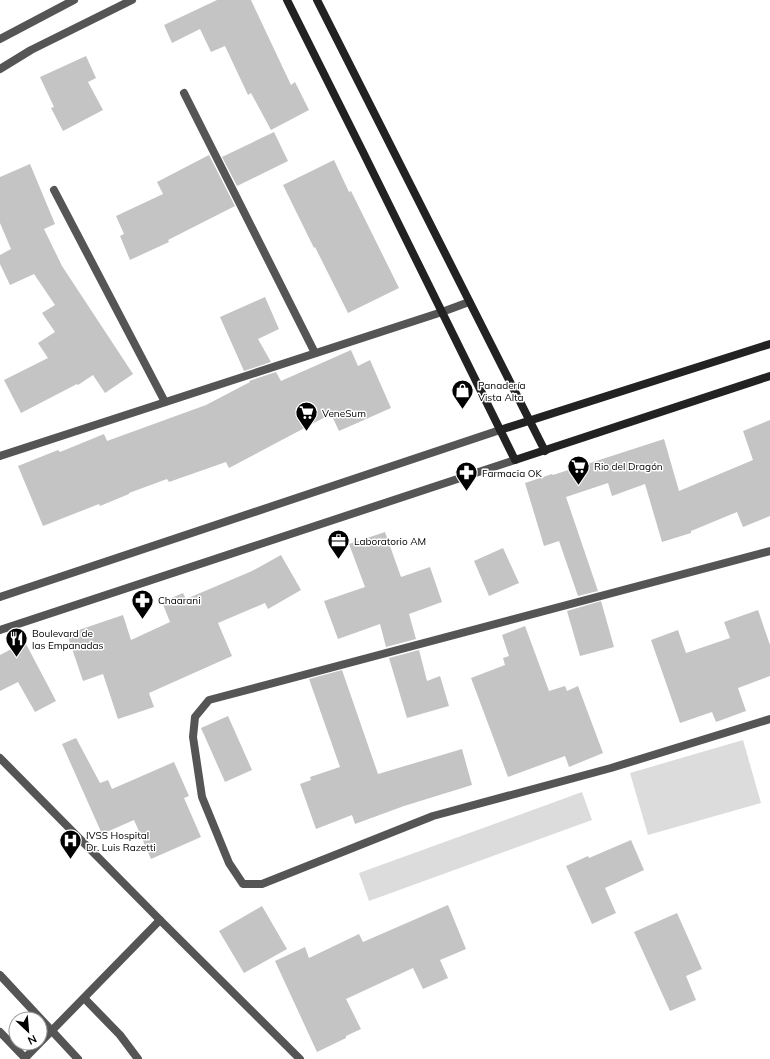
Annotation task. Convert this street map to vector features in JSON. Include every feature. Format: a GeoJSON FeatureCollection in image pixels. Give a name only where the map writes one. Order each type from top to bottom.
{"type":"FeatureCollection","features":[{"type":"Feature","properties":{"kind":"main road"},"geometry":{"type":"LineString","coordinates":[[287,0],[515,460],[770,376]]}},
{"type":"Feature","properties":{"kind":"main road"},"geometry":{"type":"LineString","coordinates":[[317,0],[545,450]]}},
{"type":"Feature","properties":{"kind":"main road"},"geometry":{"type":"LineString","coordinates":[[500,430],[770,344]]}},
{"type":"Feature","properties":{"kind":"street"},"geometry":{"type":"LineString","coordinates":[[0,39],[74,0]]}},
{"type":"Feature","properties":{"kind":"street"},"geometry":{"type":"LineString","coordinates":[[0,69],[31,50],[132,0]]}},
{"type":"Feature","properties":{"kind":"street"},"geometry":{"type":"LineString","coordinates":[[184,93],[315,353]]}},
{"type":"Feature","properties":{"kind":"street"},"geometry":{"type":"LineString","coordinates":[[54,190],[165,402]]}},
{"type":"Feature","properties":{"kind":"street"},"geometry":{"type":"LineString","coordinates":[[0,456],[469,302]]}},
{"type":"Feature","properties":{"kind":"street"},"geometry":{"type":"LineString","coordinates":[[0,597],[500,430]]}},
{"type":"Feature","properties":{"kind":"street"},"geometry":{"type":"LineString","coordinates":[[0,630],[515,460]]}},
{"type":"Feature","properties":{"kind":"street"},"geometry":{"type":"LineString","coordinates":[[770,551],[209,700],[195,717],[193,737],[202,798],[229,863],[242,884],[262,884],[433,816],[611,768],[770,719]]}},
{"type":"Feature","properties":{"kind":"street"},"geometry":{"type":"LineString","coordinates":[[0,758],[300,1059]]}},
{"type":"Feature","properties":{"kind":"street"},"geometry":{"type":"LineString","coordinates":[[0,1032],[26,1059],[160,920]]}},
{"type":"Feature","properties":{"kind":"street"},"geometry":{"type":"LineString","coordinates":[[0,975],[78,1059]]}},
{"type":"Feature","properties":{"kind":"street"},"geometry":{"type":"LineString","coordinates":[[84,998],[120,1035],[138,1059]]}},
{"type":"Feature","properties":{"kind":"shaded area"},"geometry":{"type":"Polygon","coordinates":[[[743,740],[761,803],[648,835],[630,773],[743,740]]]}},
{"type":"Feature","properties":{"kind":"shaded area"},"geometry":{"type":"Polygon","coordinates":[[[582,792],[592,820],[369,901],[359,873],[582,792]]]}},
{"type":"Feature","properties":{"kind":"building"},"geometry":{"type":"Polygon","coordinates":[[[217,0],[251,0],[291,85],[295,82],[309,110],[271,130],[251,93],[248,95],[225,46],[211,52],[200,29],[172,43],[164,25],[217,0]]]}},
{"type":"Feature","properties":{"kind":"building"},"geometry":{"type":"Polygon","coordinates":[[[86,56],[96,78],[88,82],[103,110],[63,131],[51,108],[54,107],[40,77],[86,56]]]}},
{"type":"Feature","properties":{"kind":"building"},"geometry":{"type":"Polygon","coordinates":[[[274,132],[288,161],[237,186],[222,157],[274,132]]]}},
{"type":"Feature","properties":{"kind":"building"},"geometry":{"type":"Polygon","coordinates":[[[209,155],[235,206],[168,240],[169,242],[130,260],[120,236],[124,234],[116,216],[163,194],[157,182],[209,155]]]}},
{"type":"Feature","properties":{"kind":"building"},"geometry":{"type":"Polygon","coordinates":[[[334,160],[399,288],[348,313],[283,185],[334,160]]]}},
{"type":"Feature","properties":{"kind":"building"},"geometry":{"type":"Polygon","coordinates":[[[30,164],[55,224],[44,229],[62,266],[133,374],[105,393],[93,375],[78,385],[77,384],[21,413],[4,380],[48,358],[38,343],[55,332],[42,313],[55,305],[34,274],[10,285],[0,264],[0,255],[11,249],[0,223],[0,177],[30,164]]]}},
{"type":"Feature","properties":{"kind":"building"},"geometry":{"type":"Polygon","coordinates":[[[265,297],[279,329],[258,339],[271,362],[244,371],[220,317],[265,297]]]}},
{"type":"Feature","properties":{"kind":"building"},"geometry":{"type":"Polygon","coordinates":[[[351,350],[358,366],[370,360],[391,408],[339,431],[331,414],[229,468],[226,462],[169,482],[167,479],[129,493],[100,506],[99,504],[43,526],[18,466],[58,450],[60,452],[104,434],[107,441],[206,405],[250,382],[249,381],[276,372],[281,381],[351,350]]]}},
{"type":"Feature","properties":{"kind":"building"},"geometry":{"type":"Polygon","coordinates":[[[770,420],[770,516],[743,527],[737,512],[691,531],[691,533],[662,542],[645,484],[612,496],[608,483],[566,497],[598,591],[578,596],[559,541],[544,546],[525,483],[664,439],[679,491],[753,460],[743,431],[770,420]]]}},
{"type":"Feature","properties":{"kind":"building"},"geometry":{"type":"Polygon","coordinates":[[[385,532],[401,577],[430,567],[442,602],[409,614],[416,639],[386,647],[380,624],[338,639],[324,601],[365,587],[349,544],[385,532]]]}},
{"type":"Feature","properties":{"kind":"building"},"geometry":{"type":"Polygon","coordinates":[[[503,548],[519,583],[489,596],[474,561],[503,548]]]}},
{"type":"Feature","properties":{"kind":"building"},"geometry":{"type":"Polygon","coordinates":[[[281,555],[301,590],[268,609],[265,603],[218,623],[232,656],[149,693],[154,707],[118,719],[103,674],[83,681],[67,634],[123,615],[131,640],[170,622],[162,602],[183,593],[186,599],[252,571],[281,555]]]}},
{"type":"Feature","properties":{"kind":"building"},"geometry":{"type":"Polygon","coordinates":[[[601,601],[614,647],[580,656],[567,611],[601,601]]]}},
{"type":"Feature","properties":{"kind":"building"},"geometry":{"type":"Polygon","coordinates":[[[758,610],[770,645],[770,676],[738,688],[746,711],[716,722],[712,712],[680,723],[651,640],[678,630],[686,653],[730,638],[724,622],[758,610]]]}},
{"type":"Feature","properties":{"kind":"building"},"geometry":{"type":"Polygon","coordinates":[[[525,626],[549,691],[565,686],[567,691],[578,686],[603,753],[569,767],[565,756],[508,777],[471,678],[505,665],[503,658],[509,656],[502,635],[525,626]]]}},
{"type":"Feature","properties":{"kind":"building"},"geometry":{"type":"Polygon","coordinates":[[[25,642],[56,701],[35,712],[18,682],[0,691],[0,655],[25,642]]]}},
{"type":"Feature","properties":{"kind":"building"},"geometry":{"type":"Polygon","coordinates":[[[419,650],[427,681],[440,676],[449,706],[407,718],[389,658],[419,650]]]}},
{"type":"Feature","properties":{"kind":"building"},"geometry":{"type":"Polygon","coordinates":[[[342,670],[378,774],[462,749],[472,785],[404,806],[355,824],[352,815],[316,829],[300,784],[311,780],[310,777],[340,767],[309,679],[342,670]]]}},
{"type":"Feature","properties":{"kind":"building"},"geometry":{"type":"Polygon","coordinates":[[[228,716],[252,770],[225,782],[201,728],[228,716]]]}},
{"type":"Feature","properties":{"kind":"building"},"geometry":{"type":"Polygon","coordinates":[[[76,738],[100,783],[108,780],[112,789],[174,762],[189,796],[184,798],[201,837],[151,859],[134,820],[102,834],[62,744],[76,738]]]}},
{"type":"Feature","properties":{"kind":"building"},"geometry":{"type":"Polygon","coordinates":[[[631,840],[644,870],[605,888],[616,913],[592,924],[566,866],[631,840]]]}},
{"type":"Feature","properties":{"kind":"building"},"geometry":{"type":"Polygon","coordinates":[[[448,905],[466,949],[440,960],[448,978],[423,989],[413,968],[346,999],[361,1029],[317,1052],[275,961],[305,947],[309,958],[359,934],[363,942],[448,905]]]}},
{"type":"Feature","properties":{"kind":"building"},"geometry":{"type":"Polygon","coordinates":[[[262,906],[287,949],[244,973],[219,931],[262,906]]]}},
{"type":"Feature","properties":{"kind":"building"},"geometry":{"type":"Polygon","coordinates":[[[677,913],[702,969],[686,976],[696,1000],[670,1011],[634,932],[677,913]]]}},
{"type":"Feature","properties":{"kind":"place","name":"Panadería Vista Alta"},"geometry":{"type":"Point","coordinates":[462,410]}},
{"type":"Feature","properties":{"kind":"place","name":"VeneSum"},"geometry":{"type":"Point","coordinates":[306,432]}},
{"type":"Feature","properties":{"kind":"place","name":"Rio del Dragón"},"geometry":{"type":"Point","coordinates":[578,486]}},
{"type":"Feature","properties":{"kind":"place","name":"Farmacia OK"},"geometry":{"type":"Point","coordinates":[467,492]}},
{"type":"Feature","properties":{"kind":"place","name":"Laboratorio AM"},"geometry":{"type":"Point","coordinates":[339,560]}},
{"type":"Feature","properties":{"kind":"place","name":"Chaarani"},"geometry":{"type":"Point","coordinates":[143,620]}},
{"type":"Feature","properties":{"kind":"place","name":"Boulevard de las Empanadas"},"geometry":{"type":"Point","coordinates":[17,658]}},
{"type":"Feature","properties":{"kind":"place","name":"IVSS Hospital Dr. Luis Razetti"},"geometry":{"type":"Point","coordinates":[70,860]}}]}
